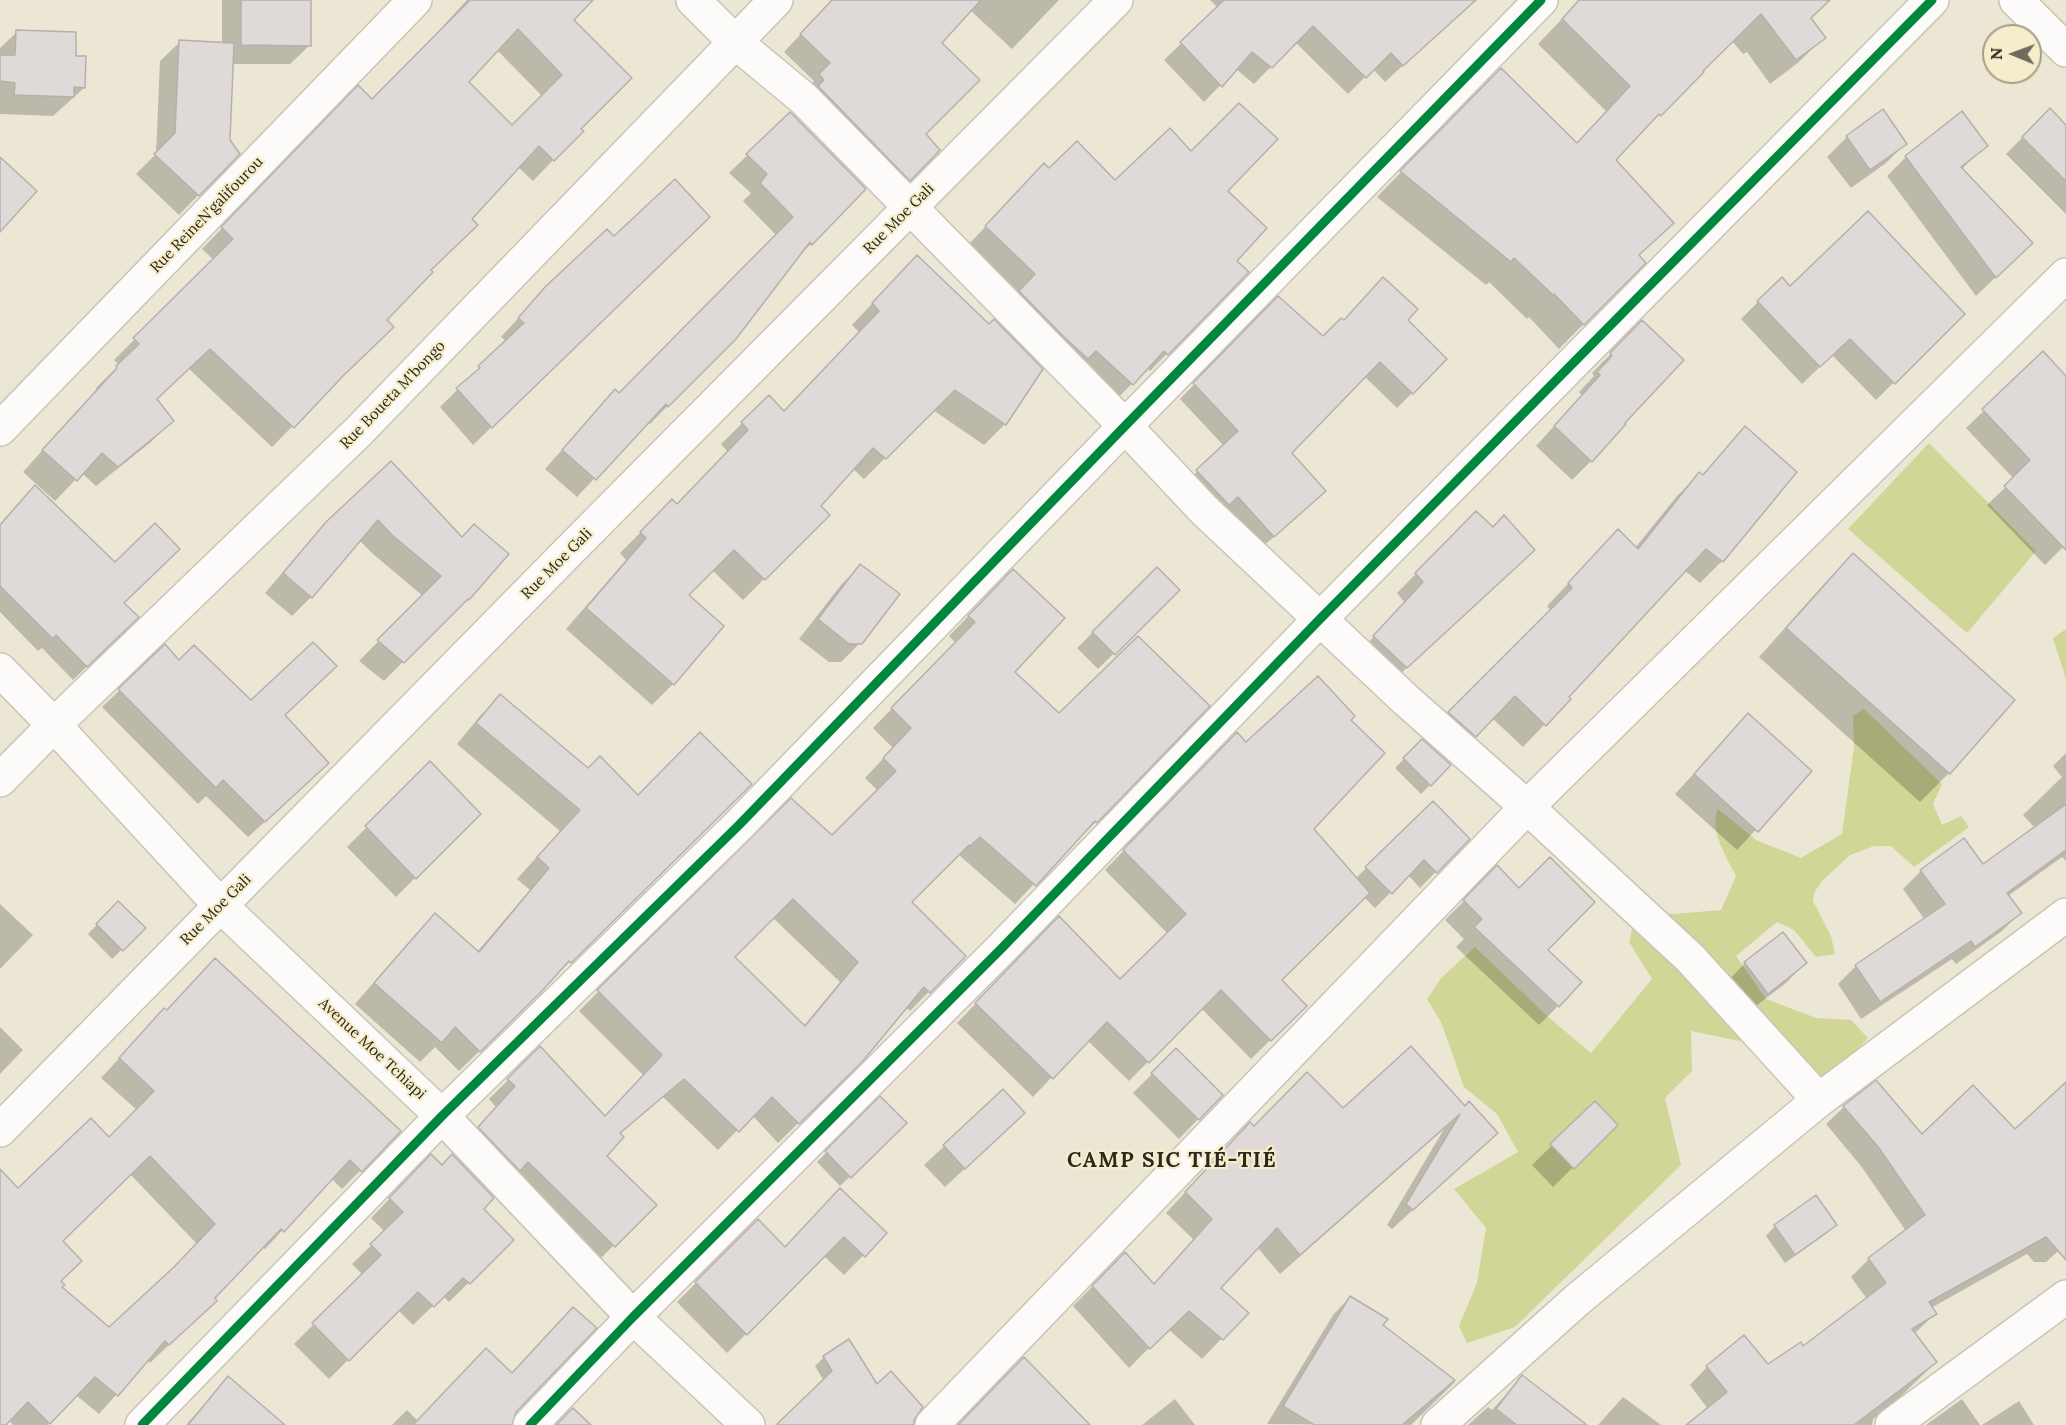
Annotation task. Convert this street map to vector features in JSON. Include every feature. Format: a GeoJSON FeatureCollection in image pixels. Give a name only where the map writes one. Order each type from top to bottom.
{"type":"FeatureCollection","features":[{"type":"Feature","properties":{"kind":"street","name":"Rue ReineN'galifourou"},"geometry":{"type":"LineString","coordinates":[[0,429],[415,0]]}},
{"type":"Feature","properties":{"kind":"street"},"geometry":{"type":"LineString","coordinates":[[693,0],[734,41],[804,99],[1125,426],[1204,510],[1406,700],[1527,807],[1690,958],[1819,1100]]}},
{"type":"Feature","properties":{"kind":"street","name":"Rue Boueta M'bongo"},"geometry":{"type":"LineString","coordinates":[[0,780],[358,432],[776,0]]}},
{"type":"Feature","properties":{"kind":"street","name":"Rue Moe Gali"},"geometry":{"type":"LineString","coordinates":[[0,1130],[571,549],[1116,0]]}},
{"type":"Feature","properties":{"kind":"street"},"geometry":{"type":"LineString","coordinates":[[142,1425],[442,1116],[739,825],[1541,0]]}},
{"type":"Feature","properties":{"kind":"street"},"geometry":{"type":"LineString","coordinates":[[530,1425],[633,1317],[1001,949],[1320,619],[1932,0]]}},
{"type":"Feature","properties":{"kind":"street"},"geometry":{"type":"LineString","coordinates":[[2016,0],[2066,50]]}},
{"type":"Feature","properties":{"kind":"street"},"geometry":{"type":"LineString","coordinates":[[932,1425],[1527,807],[2066,275]]}},
{"type":"Feature","properties":{"kind":"street","name":"Avenue Moe Tchiapi"},"geometry":{"type":"LineString","coordinates":[[0,670],[54,725],[221,906],[442,1116],[633,1317],[748,1425]]}},
{"type":"Feature","properties":{"kind":"street"},"geometry":{"type":"LineString","coordinates":[[1438,1425],[1578,1300],[1819,1100],[2066,915]]}},
{"type":"Feature","properties":{"kind":"street"},"geometry":{"type":"LineString","coordinates":[[1892,1425],[2066,1297]]}},
{"type":"Feature","properties":{"kind":"green space"},"geometry":{"type":"Polygon","coordinates":[[[1929,443],[2036,551],[1967,633],[1848,529],[1929,443]]]}},
{"type":"Feature","properties":{"kind":"green space"},"geometry":{"type":"Polygon","coordinates":[[[2066,629],[2066,679],[2053,638],[2066,629]]]}},
{"type":"Feature","properties":{"kind":"green space"},"geometry":{"type":"Polygon","coordinates":[[[1864,709],[1942,784],[1933,804],[1942,825],[1961,816],[1969,827],[1914,867],[1891,846],[1874,846],[1850,855],[1821,882],[1814,893],[1813,901],[1831,936],[1835,954],[1816,957],[1794,930],[1777,922],[1736,956],[1766,999],[1816,1018],[1851,1020],[1868,1038],[1820,1089],[1652,912],[1674,914],[1721,910],[1736,876],[1717,835],[1718,809],[1756,840],[1801,858],[1842,834],[1854,747],[1853,716],[1864,709]]]}},
{"type":"Feature","properties":{"kind":"green space"},"geometry":{"type":"Polygon","coordinates":[[[1634,922],[1744,1042],[1691,1031],[1692,1071],[1665,1098],[1681,1165],[1515,1327],[1467,1343],[1459,1326],[1477,1283],[1486,1228],[1454,1189],[1518,1152],[1497,1114],[1464,1087],[1441,1022],[1427,999],[1441,978],[1475,947],[1546,1015],[1591,1053],[1652,979],[1629,942],[1634,922]]]}},
{"type":"Feature","properties":{"kind":"building"},"geometry":{"type":"Polygon","coordinates":[[[241,0],[311,0],[311,46],[241,45],[241,0]]]}},
{"type":"Feature","properties":{"kind":"building"},"geometry":{"type":"Polygon","coordinates":[[[470,0],[593,0],[574,20],[632,78],[581,129],[584,131],[554,161],[539,146],[472,219],[478,225],[431,270],[433,272],[387,320],[394,327],[294,428],[210,349],[157,399],[174,421],[118,467],[102,453],[77,481],[42,450],[117,368],[116,366],[139,344],[133,338],[233,239],[221,227],[358,85],[372,99],[470,0]],[[518,29],[469,82],[512,125],[562,75],[518,29]]]}},
{"type":"Feature","properties":{"kind":"building"},"geometry":{"type":"Polygon","coordinates":[[[832,0],[981,0],[942,43],[980,80],[926,134],[940,150],[910,181],[818,86],[824,80],[819,74],[830,63],[800,34],[832,0]]]}},
{"type":"Feature","properties":{"kind":"building"},"geometry":{"type":"Polygon","coordinates":[[[1224,0],[1476,0],[1403,66],[1391,53],[1366,78],[1313,26],[1272,68],[1252,52],[1222,87],[1180,42],[1224,0]]]}},
{"type":"Feature","properties":{"kind":"building"},"geometry":{"type":"Polygon","coordinates":[[[1579,0],[1830,0],[1811,18],[1826,38],[1796,60],[1761,14],[1661,116],[1659,114],[1616,160],[1674,223],[1639,255],[1646,263],[1584,325],[1514,258],[1511,262],[1400,171],[1501,68],[1577,143],[1630,86],[1562,19],[1579,0]]]}},
{"type":"Feature","properties":{"kind":"building"},"geometry":{"type":"Polygon","coordinates":[[[16,30],[76,32],[76,56],[86,56],[85,88],[74,87],[74,97],[14,95],[15,83],[0,81],[0,55],[15,55],[16,30]]]}},
{"type":"Feature","properties":{"kind":"building"},"geometry":{"type":"Polygon","coordinates":[[[179,40],[234,43],[230,140],[240,154],[199,196],[154,154],[175,133],[179,40]]]}},
{"type":"Feature","properties":{"kind":"building"},"geometry":{"type":"Polygon","coordinates":[[[1239,103],[1278,139],[1228,191],[1267,228],[1237,261],[1249,272],[1168,355],[1164,351],[1133,385],[1096,351],[1088,359],[1019,291],[1035,274],[985,226],[1044,163],[1049,168],[1077,141],[1115,180],[1170,128],[1191,151],[1239,103]]]}},
{"type":"Feature","properties":{"kind":"building"},"geometry":{"type":"Polygon","coordinates":[[[2050,108],[2066,125],[2066,181],[2022,137],[2050,108]]]}},
{"type":"Feature","properties":{"kind":"building"},"geometry":{"type":"Polygon","coordinates":[[[1883,109],[1907,144],[1870,170],[1846,136],[1883,109]]]}},
{"type":"Feature","properties":{"kind":"building"},"geometry":{"type":"Polygon","coordinates":[[[1962,111],[1988,146],[1961,167],[2033,243],[1996,278],[1905,156],[1962,111]]]}},
{"type":"Feature","properties":{"kind":"building"},"geometry":{"type":"Polygon","coordinates":[[[790,112],[866,189],[812,245],[810,242],[736,339],[668,407],[666,404],[596,480],[562,450],[615,389],[619,393],[793,217],[760,183],[767,174],[746,154],[790,112]]]}},
{"type":"Feature","properties":{"kind":"building"},"geometry":{"type":"Polygon","coordinates":[[[0,157],[37,191],[0,232],[0,157]]]}},
{"type":"Feature","properties":{"kind":"building"},"geometry":{"type":"Polygon","coordinates":[[[675,179],[710,217],[492,428],[456,388],[480,368],[478,366],[524,323],[518,318],[545,287],[607,229],[614,236],[675,179]]]}},
{"type":"Feature","properties":{"kind":"building"},"geometry":{"type":"Polygon","coordinates":[[[1868,211],[1965,314],[1895,384],[1850,339],[1820,367],[1757,301],[1782,277],[1790,286],[1868,211]]]}},
{"type":"Feature","properties":{"kind":"building"},"geometry":{"type":"Polygon","coordinates":[[[917,255],[989,324],[994,319],[1043,369],[1006,425],[955,390],[886,459],[873,448],[821,506],[830,515],[765,580],[734,550],[689,595],[724,626],[674,685],[586,608],[646,538],[640,532],[672,499],[677,504],[748,430],[741,422],[769,395],[784,411],[879,311],[872,303],[917,255]]]}},
{"type":"Feature","properties":{"kind":"building"},"geometry":{"type":"Polygon","coordinates":[[[1383,277],[1418,309],[1408,320],[1447,359],[1413,394],[1380,362],[1292,453],[1326,491],[1274,537],[1238,497],[1229,505],[1196,470],[1238,431],[1193,383],[1278,296],[1323,336],[1341,318],[1344,320],[1383,277]]]}},
{"type":"Feature","properties":{"kind":"building"},"geometry":{"type":"Polygon","coordinates":[[[1642,320],[1684,360],[1592,462],[1554,426],[1600,375],[1597,372],[1612,356],[1610,353],[1642,320]]]}},
{"type":"Feature","properties":{"kind":"building"},"geometry":{"type":"Polygon","coordinates":[[[2043,351],[2066,376],[2066,550],[2004,486],[2030,460],[1982,409],[2043,351]]]}},
{"type":"Feature","properties":{"kind":"building"},"geometry":{"type":"Polygon","coordinates":[[[1745,426],[1797,472],[1723,562],[1706,549],[1569,697],[1571,699],[1546,726],[1515,696],[1476,737],[1448,712],[1572,588],[1568,583],[1618,529],[1638,549],[1699,472],[1703,475],[1745,426]]]}},
{"type":"Feature","properties":{"kind":"building"},"geometry":{"type":"Polygon","coordinates":[[[391,461],[462,537],[474,524],[509,554],[469,600],[404,663],[377,640],[441,576],[392,535],[378,520],[312,598],[283,573],[326,522],[391,461]]]}},
{"type":"Feature","properties":{"kind":"building"},"geometry":{"type":"Polygon","coordinates":[[[35,485],[115,562],[155,523],[180,549],[124,603],[139,617],[87,667],[56,635],[53,639],[0,586],[0,525],[35,485]]]}},
{"type":"Feature","properties":{"kind":"building"},"geometry":{"type":"Polygon","coordinates":[[[1476,511],[1493,527],[1504,515],[1535,550],[1407,668],[1373,636],[1423,582],[1415,573],[1476,511]]]}},
{"type":"Feature","properties":{"kind":"building"},"geometry":{"type":"Polygon","coordinates":[[[1853,553],[2015,700],[1950,774],[1786,628],[1853,553]]]}},
{"type":"Feature","properties":{"kind":"building"},"geometry":{"type":"Polygon","coordinates":[[[860,564],[900,594],[862,644],[849,644],[818,619],[860,564]]]}},
{"type":"Feature","properties":{"kind":"building"},"geometry":{"type":"Polygon","coordinates":[[[1157,567],[1180,590],[1115,655],[1092,632],[1157,567]]]}},
{"type":"Feature","properties":{"kind":"building"},"geometry":{"type":"Polygon","coordinates":[[[1013,569],[1065,618],[1015,672],[1059,713],[1138,636],[1210,706],[1097,823],[1095,821],[1036,886],[980,837],[969,845],[912,902],[966,956],[930,993],[924,987],[862,1062],[799,1124],[772,1097],[739,1132],[684,1079],[620,1133],[624,1137],[607,1156],[657,1205],[615,1247],[528,1162],[520,1171],[478,1127],[515,1086],[507,1079],[540,1046],[605,1116],[662,1055],[597,990],[791,798],[832,835],[896,771],[883,758],[911,728],[891,708],[975,622],[968,616],[1013,569]],[[793,899],[735,957],[805,1026],[858,962],[793,899]]]}},
{"type":"Feature","properties":{"kind":"building"},"geometry":{"type":"Polygon","coordinates":[[[313,642],[337,666],[285,715],[329,763],[265,822],[223,780],[216,788],[118,689],[165,644],[179,660],[194,645],[251,700],[313,642]]]}},
{"type":"Feature","properties":{"kind":"building"},"geometry":{"type":"Polygon","coordinates":[[[1318,676],[1355,716],[1351,720],[1385,753],[1314,829],[1370,893],[1282,980],[1307,1006],[1271,1041],[1221,990],[1149,1063],[1107,1022],[1053,1079],[975,1003],[1059,916],[1120,979],[1186,914],[1123,850],[1237,732],[1246,742],[1318,676]]]}},
{"type":"Feature","properties":{"kind":"building"},"geometry":{"type":"Polygon","coordinates":[[[500,694],[588,768],[600,756],[638,795],[700,732],[752,784],[571,963],[569,961],[480,1052],[455,1027],[442,1043],[374,983],[435,913],[479,952],[549,868],[537,857],[580,810],[476,723],[500,694]]]}},
{"type":"Feature","properties":{"kind":"building"},"geometry":{"type":"Polygon","coordinates":[[[1748,713],[1812,771],[1758,832],[1694,774],[1748,713]]]}},
{"type":"Feature","properties":{"kind":"building"},"geometry":{"type":"Polygon","coordinates":[[[1422,739],[1451,765],[1431,786],[1403,758],[1422,739]]]}},
{"type":"Feature","properties":{"kind":"building"},"geometry":{"type":"Polygon","coordinates":[[[430,761],[481,814],[416,879],[365,826],[430,761]]]}},
{"type":"Feature","properties":{"kind":"building"},"geometry":{"type":"Polygon","coordinates":[[[1433,801],[1470,839],[1437,873],[1424,860],[1392,894],[1365,867],[1433,801]]]}},
{"type":"Feature","properties":{"kind":"building"},"geometry":{"type":"Polygon","coordinates":[[[2066,804],[2066,850],[2007,893],[2022,913],[1975,947],[1971,941],[1880,1002],[1855,965],[1945,904],[1920,870],[1964,838],[1983,864],[2066,804]]]}},
{"type":"Feature","properties":{"kind":"building"},"geometry":{"type":"Polygon","coordinates":[[[1550,857],[1595,902],[1548,950],[1582,982],[1559,1007],[1474,927],[1482,919],[1463,900],[1497,865],[1519,888],[1550,857]]]}},
{"type":"Feature","properties":{"kind":"building"},"geometry":{"type":"Polygon","coordinates":[[[118,901],[146,928],[123,951],[96,924],[118,901]]]}},
{"type":"Feature","properties":{"kind":"building"},"geometry":{"type":"Polygon","coordinates":[[[1783,932],[1807,963],[1768,994],[1744,962],[1783,932]]]}},
{"type":"Feature","properties":{"kind":"building"},"geometry":{"type":"Polygon","coordinates":[[[215,958],[401,1131],[362,1172],[350,1160],[284,1232],[281,1229],[215,1298],[217,1301],[169,1345],[165,1341],[118,1396],[95,1377],[50,1424],[28,1402],[6,1425],[0,1425],[0,1169],[18,1188],[91,1118],[109,1137],[154,1091],[119,1058],[164,1008],[167,1010],[215,958]],[[150,1156],[63,1241],[82,1261],[61,1281],[65,1285],[62,1287],[109,1327],[174,1267],[215,1224],[150,1156]]]}},
{"type":"Feature","properties":{"kind":"building"},"geometry":{"type":"Polygon","coordinates":[[[1411,1046],[1465,1106],[1469,1101],[1498,1133],[1413,1210],[1406,1204],[1460,1114],[1300,1255],[1277,1228],[1221,1288],[1249,1313],[1223,1340],[1189,1311],[1150,1349],[1092,1286],[1125,1252],[1154,1284],[1212,1219],[1185,1192],[1250,1122],[1254,1126],[1307,1072],[1343,1108],[1411,1046]]]}},
{"type":"Feature","properties":{"kind":"building"},"geometry":{"type":"Polygon","coordinates":[[[1176,1048],[1223,1095],[1199,1120],[1151,1073],[1176,1048]]]}},
{"type":"Feature","properties":{"kind":"building"},"geometry":{"type":"Polygon","coordinates":[[[1876,1080],[1922,1134],[1973,1085],[2015,1129],[2066,1082],[2066,1260],[2046,1237],[1929,1302],[1937,1314],[1912,1329],[1937,1362],[1854,1425],[1686,1425],[1727,1392],[1706,1366],[1744,1335],[1768,1364],[1801,1342],[1803,1346],[1886,1283],[1868,1258],[1925,1215],[1879,1148],[1843,1106],[1876,1080]]]}},
{"type":"Feature","properties":{"kind":"building"},"geometry":{"type":"Polygon","coordinates":[[[1003,1089],[1025,1113],[965,1169],[943,1145],[1003,1089]]]}},
{"type":"Feature","properties":{"kind":"building"},"geometry":{"type":"Polygon","coordinates":[[[880,1096],[907,1123],[851,1178],[825,1151],[880,1096]]]}},
{"type":"Feature","properties":{"kind":"building"},"geometry":{"type":"Polygon","coordinates":[[[1595,1101],[1618,1125],[1574,1169],[1550,1144],[1595,1101]]]}},
{"type":"Feature","properties":{"kind":"building"},"geometry":{"type":"Polygon","coordinates":[[[431,1154],[442,1165],[452,1154],[494,1198],[484,1209],[514,1240],[470,1284],[463,1278],[434,1307],[418,1292],[349,1361],[312,1323],[381,1255],[370,1244],[403,1212],[389,1198],[431,1154]]]}},
{"type":"Feature","properties":{"kind":"building"},"geometry":{"type":"Polygon","coordinates":[[[840,1188],[887,1233],[865,1257],[844,1237],[747,1335],[695,1282],[758,1219],[785,1247],[840,1188]]]}},
{"type":"Feature","properties":{"kind":"building"},"geometry":{"type":"Polygon","coordinates":[[[1816,1195],[1837,1225],[1795,1255],[1774,1225],[1816,1195]]]}},
{"type":"Feature","properties":{"kind":"building"},"geometry":{"type":"Polygon","coordinates":[[[1350,1296],[1388,1319],[1383,1325],[1455,1380],[1402,1425],[1314,1425],[1283,1406],[1350,1296]]]}},
{"type":"Feature","properties":{"kind":"building"},"geometry":{"type":"Polygon","coordinates":[[[573,1307],[597,1328],[516,1412],[512,1425],[413,1425],[486,1348],[512,1373],[573,1307]]]}},
{"type":"Feature","properties":{"kind":"building"},"geometry":{"type":"Polygon","coordinates":[[[849,1339],[877,1384],[891,1371],[923,1407],[914,1420],[914,1425],[776,1425],[832,1371],[823,1356],[849,1339]]]}},
{"type":"Feature","properties":{"kind":"building"},"geometry":{"type":"Polygon","coordinates":[[[1024,1357],[1090,1425],[958,1425],[1024,1357]]]}},
{"type":"Feature","properties":{"kind":"building"},"geometry":{"type":"Polygon","coordinates":[[[1522,1375],[1587,1425],[1517,1425],[1496,1409],[1522,1375]]]}},
{"type":"Feature","properties":{"kind":"building"},"geometry":{"type":"Polygon","coordinates":[[[228,1376],[285,1425],[188,1425],[228,1376]]]}},
{"type":"Feature","properties":{"kind":"building"},"geometry":{"type":"Polygon","coordinates":[[[573,1408],[591,1425],[556,1425],[573,1408]]]}},
{"type":"Feature","properties":{"kind":"cycle path"},"geometry":{"type":"LineString","coordinates":[[142,1425],[442,1116],[739,825],[1541,0]]}},
{"type":"Feature","properties":{"kind":"cycle path"},"geometry":{"type":"LineString","coordinates":[[530,1425],[633,1317],[1001,949],[1320,619],[1932,0]]}},
{"type":"Feature","properties":{"kind":"district","name":"CAMP SIC TIÉ-TIÉ"},"geometry":{"type":"Point","coordinates":[1172,1161]}}]}
